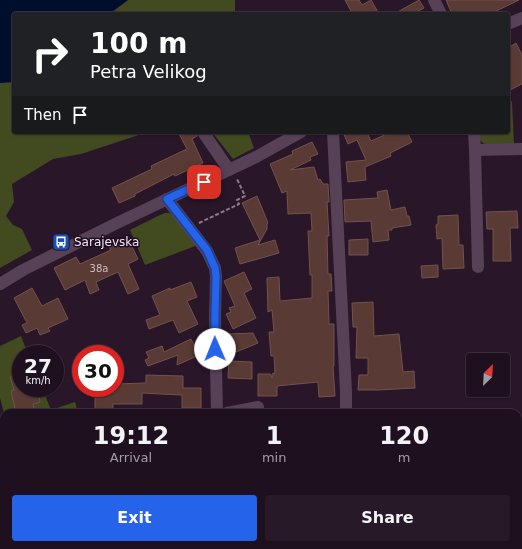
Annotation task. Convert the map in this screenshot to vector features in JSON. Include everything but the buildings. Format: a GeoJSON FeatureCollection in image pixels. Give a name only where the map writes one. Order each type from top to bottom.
{"type":"FeatureCollection","features":[{"type":"Feature","properties":{"kind":"street"},"geometry":{"type":"LineString","coordinates":[[434,0],[440,12]]}},
{"type":"Feature","properties":{"kind":"street"},"geometry":{"type":"LineString","coordinates":[[510,23],[522,18]]}},
{"type":"Feature","properties":{"kind":"street"},"geometry":{"type":"LineString","coordinates":[[203,134],[232,173]]}},
{"type":"Feature","properties":{"kind":"street"},"geometry":{"type":"LineString","coordinates":[[0,284],[23,270],[167,199],[232,173],[256,157],[297,134]]}},
{"type":"Feature","properties":{"kind":"street"},"geometry":{"type":"LineString","coordinates":[[333,134],[346,409]]}},
{"type":"Feature","properties":{"kind":"street"},"geometry":{"type":"LineString","coordinates":[[474,134],[478,267]]}},
{"type":"Feature","properties":{"kind":"street"},"geometry":{"type":"LineString","coordinates":[[475,150],[522,150]]}},
{"type":"Feature","properties":{"kind":"street"},"geometry":{"type":"LineString","coordinates":[[167,199],[207,250],[215,268],[217,409]]}},
{"type":"Feature","properties":{"kind":"street"},"geometry":{"type":"LineString","coordinates":[[248,409],[258,407]]}},
{"type":"Feature","properties":{"kind":"path"},"geometry":{"type":"LineString","coordinates":[[188,227],[239,204],[237,200],[245,196],[232,173]]}},
{"type":"Feature","properties":{"kind":"green space"},"geometry":{"type":"Polygon","coordinates":[[[128,0],[235,0],[235,12],[112,12],[128,0]]]}},
{"type":"Feature","properties":{"kind":"green space"},"geometry":{"type":"Polygon","coordinates":[[[12,81],[12,134],[142,134],[81,154],[53,159],[12,184],[14,202],[6,216],[13,225],[22,229],[32,250],[0,268],[0,83],[12,81]]]}},
{"type":"Feature","properties":{"kind":"green space"},"geometry":{"type":"Polygon","coordinates":[[[512,101],[514,145],[483,143],[479,134],[510,134],[510,102],[512,101]]]}},
{"type":"Feature","properties":{"kind":"green space"},"geometry":{"type":"Polygon","coordinates":[[[214,134],[249,134],[254,148],[233,159],[214,134]]]}},
{"type":"Feature","properties":{"kind":"green space"},"geometry":{"type":"Polygon","coordinates":[[[165,213],[170,213],[175,216],[198,245],[145,265],[130,230],[165,213]]]}},
{"type":"Feature","properties":{"kind":"green space"},"geometry":{"type":"Polygon","coordinates":[[[21,336],[24,345],[12,345],[12,397],[46,397],[51,409],[3,409],[0,398],[0,346],[21,336]]]}},
{"type":"Feature","properties":{"kind":"green space"},"geometry":{"type":"Polygon","coordinates":[[[75,402],[77,409],[54,409],[75,402]]]}},
{"type":"Feature","properties":{"kind":"water"},"geometry":{"type":"Polygon","coordinates":[[[0,0],[128,0],[112,12],[12,12],[12,82],[0,83],[0,0]]]}},
{"type":"Feature","properties":{"kind":"place","name":"Sarajevska"},"geometry":{"type":"Point","coordinates":[61,242]}},
{"type":"Feature","properties":{"kind":"route"},"geometry":{"type":"LineString","coordinates":[[204,182],[167,199],[207,250],[213,261],[216,276],[215,349]]}}]}
